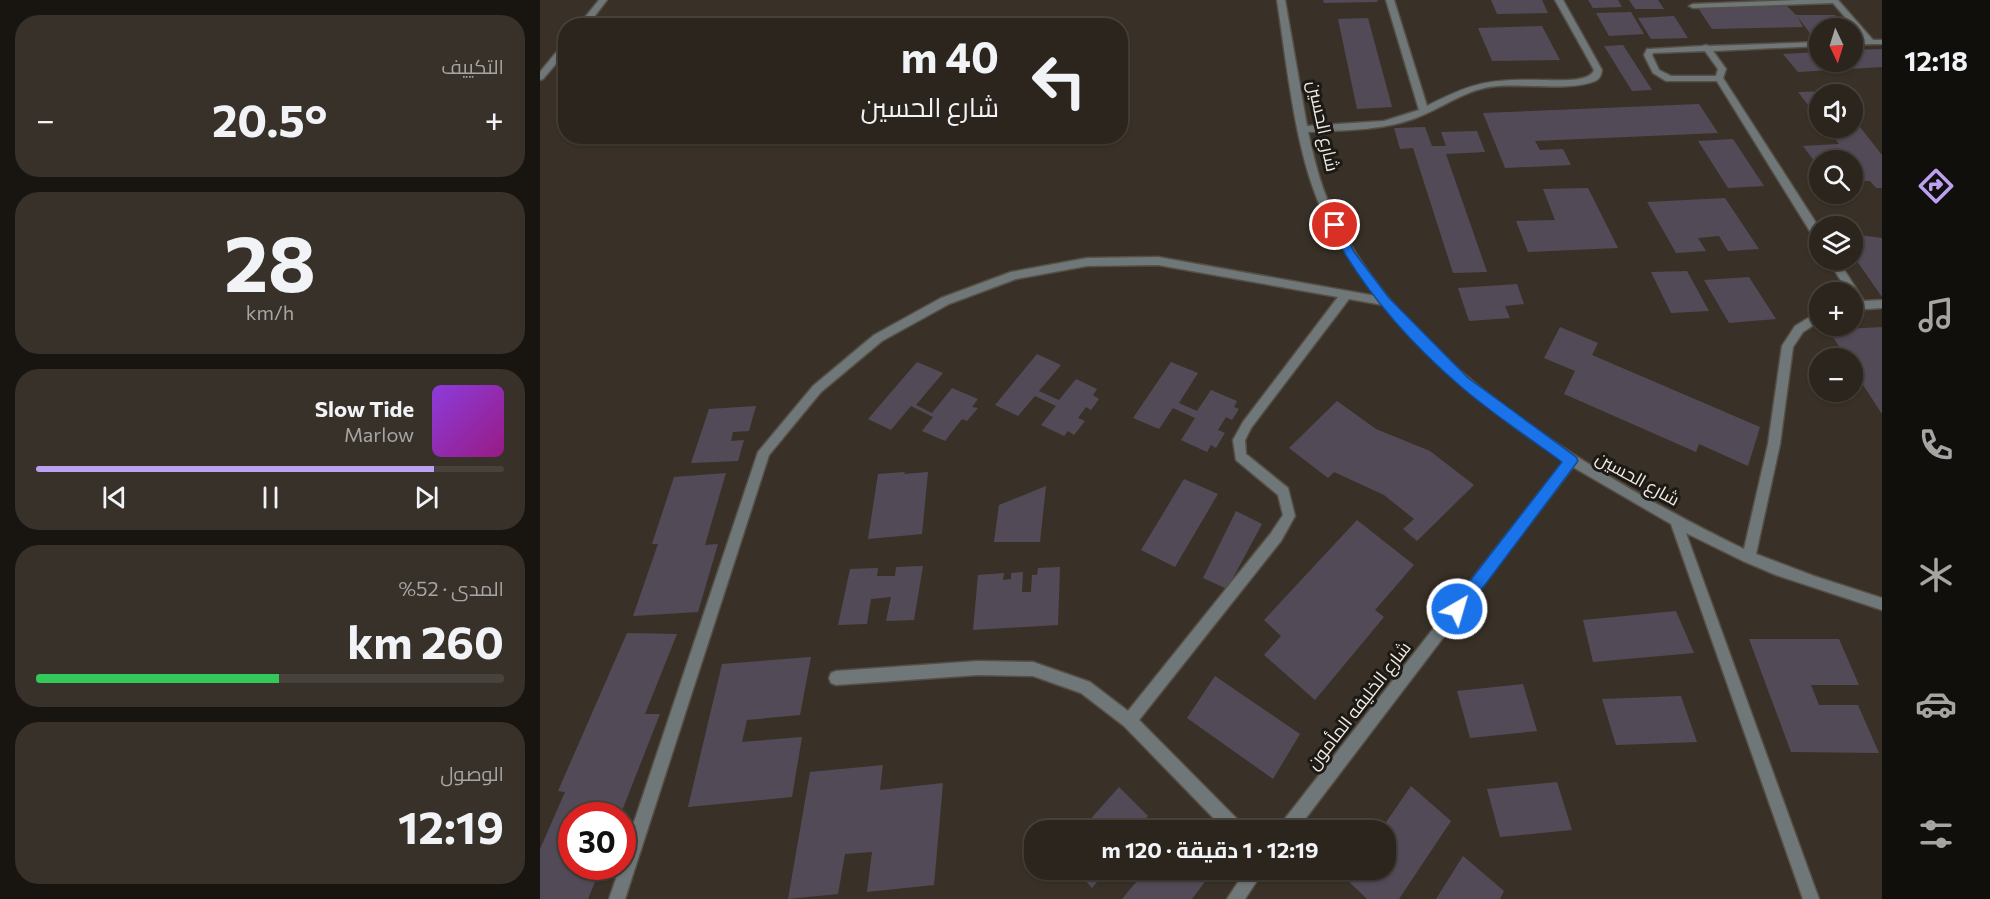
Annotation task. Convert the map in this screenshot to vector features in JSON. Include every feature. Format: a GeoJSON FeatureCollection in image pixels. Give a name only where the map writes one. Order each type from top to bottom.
{"type":"FeatureCollection","features":[{"type":"Feature","properties":{"kind":"street"},"geometry":{"type":"LineString","coordinates":[[588,18],[603,0]]}},
{"type":"Feature","properties":{"kind":"street","name":"شارع الحسين"},"geometry":{"type":"LineString","coordinates":[[1281,0],[1312,168],[1327,210],[1350,254],[1384,301],[1463,381],[1571,461],[1675,519],[1749,557],[1827,587],[1882,604]]}},
{"type":"Feature","properties":{"kind":"street"},"geometry":{"type":"LineString","coordinates":[[1390,0],[1424,111]]}},
{"type":"Feature","properties":{"kind":"street"},"geometry":{"type":"LineString","coordinates":[[1305,129],[1384,124],[1424,111],[1456,93],[1483,85],[1585,81],[1597,75],[1598,70],[1559,0]]}},
{"type":"Feature","properties":{"kind":"street"},"geometry":{"type":"LineString","coordinates":[[1693,6],[1834,0],[1871,42]]}},
{"type":"Feature","properties":{"kind":"street"},"geometry":{"type":"LineString","coordinates":[[1863,42],[1882,42]]}},
{"type":"Feature","properties":{"kind":"street"},"geometry":{"type":"LineString","coordinates":[[1719,78],[1669,79],[1656,71],[1648,55],[1657,49],[1809,44]]}},
{"type":"Feature","properties":{"kind":"street"},"geometry":{"type":"LineString","coordinates":[[1706,47],[1722,69],[1719,78]]}},
{"type":"Feature","properties":{"kind":"street"},"geometry":{"type":"LineString","coordinates":[[540,77],[558,56]]}},
{"type":"Feature","properties":{"kind":"street"},"geometry":{"type":"LineString","coordinates":[[1719,78],[1809,221]]}},
{"type":"Feature","properties":{"kind":"street"},"geometry":{"type":"LineString","coordinates":[[617,899],[764,452],[817,389],[878,338],[945,301],[1015,276],[1077,264],[1158,261],[1384,301]]}},
{"type":"Feature","properties":{"kind":"street"},"geometry":{"type":"LineString","coordinates":[[1129,721],[1276,537],[1289,516],[1284,492],[1240,456],[1239,440],[1247,425],[1347,293]]}},
{"type":"Feature","properties":{"kind":"street"},"geometry":{"type":"LineString","coordinates":[[1863,305],[1882,304]]}},
{"type":"Feature","properties":{"kind":"street"},"geometry":{"type":"LineString","coordinates":[[1749,557],[1774,444],[1788,346],[1799,329],[1809,322]]}},
{"type":"Feature","properties":{"kind":"street","name":"شارع الخليفه المأمون"},"geometry":{"type":"LineString","coordinates":[[1294,820],[1571,461]]}},
{"type":"Feature","properties":{"kind":"street"},"geometry":{"type":"LineString","coordinates":[[1675,519],[1811,899]]}},
{"type":"Feature","properties":{"kind":"street"},"geometry":{"type":"LineString","coordinates":[[836,678],[978,668],[1034,669],[1085,687],[1129,721],[1226,820]]}},
{"type":"Feature","properties":{"kind":"street"},"geometry":{"type":"LineString","coordinates":[[1235,899],[1249,880]]}},
{"type":"Feature","properties":{"kind":"building"},"geometry":{"type":"Polygon","coordinates":[[[1323,0],[1377,0],[1378,2],[1324,3],[1323,0]]]}},
{"type":"Feature","properties":{"kind":"building"},"geometry":{"type":"Polygon","coordinates":[[[1491,0],[1542,0],[1548,13],[1497,14],[1491,0]]]}},
{"type":"Feature","properties":{"kind":"building"},"geometry":{"type":"Polygon","coordinates":[[[1588,0],[1618,0],[1622,7],[1593,8],[1588,0]]]}},
{"type":"Feature","properties":{"kind":"building"},"geometry":{"type":"Polygon","coordinates":[[[1629,0],[1658,0],[1664,9],[1635,9],[1629,0]]]}},
{"type":"Feature","properties":{"kind":"building"},"geometry":{"type":"Polygon","coordinates":[[[1787,6],[1796,15],[1835,15],[1838,18],[1809,18],[1809,32],[1797,16],[1803,27],[1712,29],[1698,8],[1787,6]]]}},
{"type":"Feature","properties":{"kind":"building"},"geometry":{"type":"Polygon","coordinates":[[[1631,12],[1644,34],[1609,36],[1596,13],[1631,12]]]}},
{"type":"Feature","properties":{"kind":"building"},"geometry":{"type":"Polygon","coordinates":[[[1674,16],[1688,38],[1651,39],[1638,18],[1674,16]]]}},
{"type":"Feature","properties":{"kind":"building"},"geometry":{"type":"Polygon","coordinates":[[[1368,18],[1392,107],[1357,109],[1338,19],[1368,18]]]}},
{"type":"Feature","properties":{"kind":"building"},"geometry":{"type":"Polygon","coordinates":[[[1542,26],[1560,60],[1492,61],[1478,28],[1542,26]]]}},
{"type":"Feature","properties":{"kind":"building"},"geometry":{"type":"Polygon","coordinates":[[[1623,45],[1652,90],[1632,91],[1604,46],[1623,45]]]}},
{"type":"Feature","properties":{"kind":"building"},"geometry":{"type":"Polygon","coordinates":[[[1882,49],[1882,67],[1863,68],[1863,50],[1882,49]]]}},
{"type":"Feature","properties":{"kind":"building"},"geometry":{"type":"Polygon","coordinates":[[[1809,53],[1809,71],[1798,72],[1783,54],[1809,53]]]}},
{"type":"Feature","properties":{"kind":"building"},"geometry":{"type":"Polygon","coordinates":[[[1798,92],[1809,92],[1809,106],[1798,92]]]}},
{"type":"Feature","properties":{"kind":"building"},"geometry":{"type":"Polygon","coordinates":[[[1699,104],[1718,133],[1535,141],[1540,150],[1563,149],[1571,165],[1505,168],[1483,113],[1699,104]]]}},
{"type":"Feature","properties":{"kind":"building"},"geometry":{"type":"Polygon","coordinates":[[[1425,127],[1432,146],[1446,146],[1441,132],[1477,131],[1485,152],[1446,154],[1487,272],[1453,273],[1413,148],[1400,149],[1394,128],[1425,127]]]}},
{"type":"Feature","properties":{"kind":"building"},"geometry":{"type":"Polygon","coordinates":[[[1863,131],[1882,155],[1882,188],[1876,188],[1870,181],[1863,181],[1863,150],[1809,150],[1809,154],[1803,146],[1839,144],[1834,138],[1863,138],[1863,131]]]}},
{"type":"Feature","properties":{"kind":"building"},"geometry":{"type":"Polygon","coordinates":[[[1733,139],[1764,186],[1728,188],[1698,141],[1733,139]]]}},
{"type":"Feature","properties":{"kind":"building"},"geometry":{"type":"Polygon","coordinates":[[[1588,188],[1618,248],[1528,252],[1516,221],[1555,220],[1543,189],[1588,188]]]}},
{"type":"Feature","properties":{"kind":"building"},"geometry":{"type":"Polygon","coordinates":[[[1725,198],[1759,249],[1728,251],[1719,236],[1698,238],[1706,251],[1676,253],[1647,202],[1725,198]]]}},
{"type":"Feature","properties":{"kind":"building"},"geometry":{"type":"Polygon","coordinates":[[[1863,235],[1882,238],[1882,297],[1863,270],[1863,235]]]}},
{"type":"Feature","properties":{"kind":"building"},"geometry":{"type":"Polygon","coordinates":[[[1687,271],[1709,311],[1671,313],[1651,272],[1687,271]]]}},
{"type":"Feature","properties":{"kind":"building"},"geometry":{"type":"Polygon","coordinates":[[[1749,277],[1776,319],[1729,323],[1704,280],[1749,277]]]}},
{"type":"Feature","properties":{"kind":"building"},"geometry":{"type":"Polygon","coordinates":[[[1517,284],[1524,304],[1505,306],[1510,318],[1469,321],[1458,288],[1517,284]]]}},
{"type":"Feature","properties":{"kind":"building"},"geometry":{"type":"Polygon","coordinates":[[[1560,327],[1598,343],[1592,355],[1760,427],[1748,466],[1699,444],[1696,452],[1564,394],[1575,371],[1544,358],[1560,327]]]}},
{"type":"Feature","properties":{"kind":"building"},"geometry":{"type":"Polygon","coordinates":[[[1882,327],[1882,414],[1863,385],[1863,348],[1840,348],[1832,336],[1863,336],[1863,328],[1882,327]]]}},
{"type":"Feature","properties":{"kind":"building"},"geometry":{"type":"Polygon","coordinates":[[[1037,354],[1061,365],[1039,391],[1059,400],[1076,379],[1097,389],[1093,395],[1099,399],[1091,410],[1086,407],[1078,418],[1085,421],[1074,435],[1068,431],[1064,436],[1041,425],[1056,406],[1035,396],[1018,416],[995,405],[1037,354]]]}},
{"type":"Feature","properties":{"kind":"building"},"geometry":{"type":"Polygon","coordinates":[[[917,362],[943,373],[916,405],[932,413],[952,388],[978,399],[972,407],[978,408],[967,421],[962,419],[945,441],[922,431],[933,417],[911,406],[891,430],[868,419],[917,362]]]}},
{"type":"Feature","properties":{"kind":"building"},"geometry":{"type":"Polygon","coordinates":[[[1171,362],[1198,373],[1179,403],[1197,411],[1211,390],[1237,401],[1234,407],[1239,409],[1232,420],[1226,417],[1218,430],[1225,433],[1216,448],[1211,445],[1207,452],[1181,440],[1195,418],[1173,408],[1159,429],[1133,418],[1171,362]]]}},
{"type":"Feature","properties":{"kind":"building"},"geometry":{"type":"Polygon","coordinates":[[[1337,401],[1376,429],[1430,451],[1474,485],[1417,541],[1403,529],[1414,519],[1384,495],[1334,472],[1328,478],[1289,448],[1337,401]]]}},
{"type":"Feature","properties":{"kind":"building"},"geometry":{"type":"Polygon","coordinates":[[[756,406],[749,431],[733,432],[731,441],[744,440],[738,461],[691,463],[709,409],[756,406]]]}},
{"type":"Feature","properties":{"kind":"building"},"geometry":{"type":"Polygon","coordinates":[[[905,472],[904,474],[928,472],[922,534],[868,539],[878,474],[905,472]]]}},
{"type":"Feature","properties":{"kind":"building"},"geometry":{"type":"Polygon","coordinates":[[[726,473],[705,545],[718,544],[698,612],[633,616],[658,544],[652,544],[674,477],[726,473]]]}},
{"type":"Feature","properties":{"kind":"building"},"geometry":{"type":"Polygon","coordinates":[[[1184,479],[1218,494],[1175,567],[1141,550],[1184,479]]]}},
{"type":"Feature","properties":{"kind":"building"},"geometry":{"type":"Polygon","coordinates":[[[1046,486],[1040,542],[994,542],[999,505],[1046,486]]]}},
{"type":"Feature","properties":{"kind":"building"},"geometry":{"type":"Polygon","coordinates":[[[1236,511],[1262,524],[1227,589],[1203,578],[1236,511]]]}},
{"type":"Feature","properties":{"kind":"building"},"geometry":{"type":"Polygon","coordinates":[[[1357,520],[1414,565],[1375,610],[1384,617],[1315,700],[1264,655],[1281,636],[1264,620],[1357,520]]]}},
{"type":"Feature","properties":{"kind":"building"},"geometry":{"type":"Polygon","coordinates":[[[923,566],[914,620],[886,621],[891,597],[871,599],[867,624],[838,625],[850,569],[878,568],[877,576],[895,576],[896,567],[923,566]]]}},
{"type":"Feature","properties":{"kind":"building"},"geometry":{"type":"Polygon","coordinates":[[[1060,567],[1058,625],[973,630],[978,575],[1004,573],[1003,580],[1011,579],[1011,573],[1023,572],[1022,592],[1031,592],[1032,575],[1037,575],[1038,568],[1060,567]]]}},
{"type":"Feature","properties":{"kind":"building"},"geometry":{"type":"Polygon","coordinates":[[[1676,611],[1694,653],[1593,662],[1583,620],[1676,611]]]}},
{"type":"Feature","properties":{"kind":"building"},"geometry":{"type":"Polygon","coordinates":[[[627,633],[677,634],[645,714],[660,714],[625,802],[561,802],[565,792],[558,791],[627,633]]]}},
{"type":"Feature","properties":{"kind":"building"},"geometry":{"type":"Polygon","coordinates":[[[1749,639],[1839,639],[1859,685],[1811,685],[1819,705],[1858,705],[1879,753],[1791,752],[1749,639]]]}},
{"type":"Feature","properties":{"kind":"building"},"geometry":{"type":"Polygon","coordinates":[[[811,657],[800,715],[747,720],[742,742],[802,737],[792,797],[688,807],[722,664],[811,657]]]}},
{"type":"Feature","properties":{"kind":"building"},"geometry":{"type":"Polygon","coordinates":[[[1215,676],[1300,734],[1273,779],[1187,718],[1215,676]]]}},
{"type":"Feature","properties":{"kind":"building"},"geometry":{"type":"Polygon","coordinates":[[[1523,684],[1537,731],[1470,738],[1457,691],[1523,684]]]}},
{"type":"Feature","properties":{"kind":"building"},"geometry":{"type":"Polygon","coordinates":[[[1681,696],[1697,742],[1616,745],[1602,699],[1681,696]]]}},
{"type":"Feature","properties":{"kind":"building"},"geometry":{"type":"Polygon","coordinates":[[[883,765],[880,790],[943,783],[934,885],[867,892],[872,852],[845,854],[838,894],[788,899],[810,772],[883,765]]]}},
{"type":"Feature","properties":{"kind":"building"},"geometry":{"type":"Polygon","coordinates":[[[1557,782],[1572,830],[1500,837],[1487,789],[1557,782]]]}},
{"type":"Feature","properties":{"kind":"building"},"geometry":{"type":"Polygon","coordinates":[[[1411,786],[1451,821],[1399,899],[1367,899],[1347,880],[1396,880],[1396,820],[1388,820],[1411,786]]]}},
{"type":"Feature","properties":{"kind":"building"},"geometry":{"type":"Polygon","coordinates":[[[1119,787],[1148,816],[1145,820],[1090,820],[1119,787]]]}},
{"type":"Feature","properties":{"kind":"building"},"geometry":{"type":"Polygon","coordinates":[[[558,808],[558,880],[596,880],[588,899],[540,899],[540,849],[558,808]]]}},
{"type":"Feature","properties":{"kind":"building"},"geometry":{"type":"Polygon","coordinates":[[[1463,856],[1504,891],[1500,899],[1436,899],[1463,856]]]}},
{"type":"Feature","properties":{"kind":"building"},"geometry":{"type":"Polygon","coordinates":[[[1085,880],[1099,880],[1092,888],[1085,880]]]}},
{"type":"Feature","properties":{"kind":"building"},"geometry":{"type":"Polygon","coordinates":[[[1138,880],[1206,880],[1192,899],[1122,899],[1138,880]]]}},
{"type":"Feature","properties":{"kind":"route"},"geometry":{"type":"LineString","coordinates":[[1335,225],[1350,254],[1384,301],[1463,381],[1571,461],[1457,609]]}}]}
